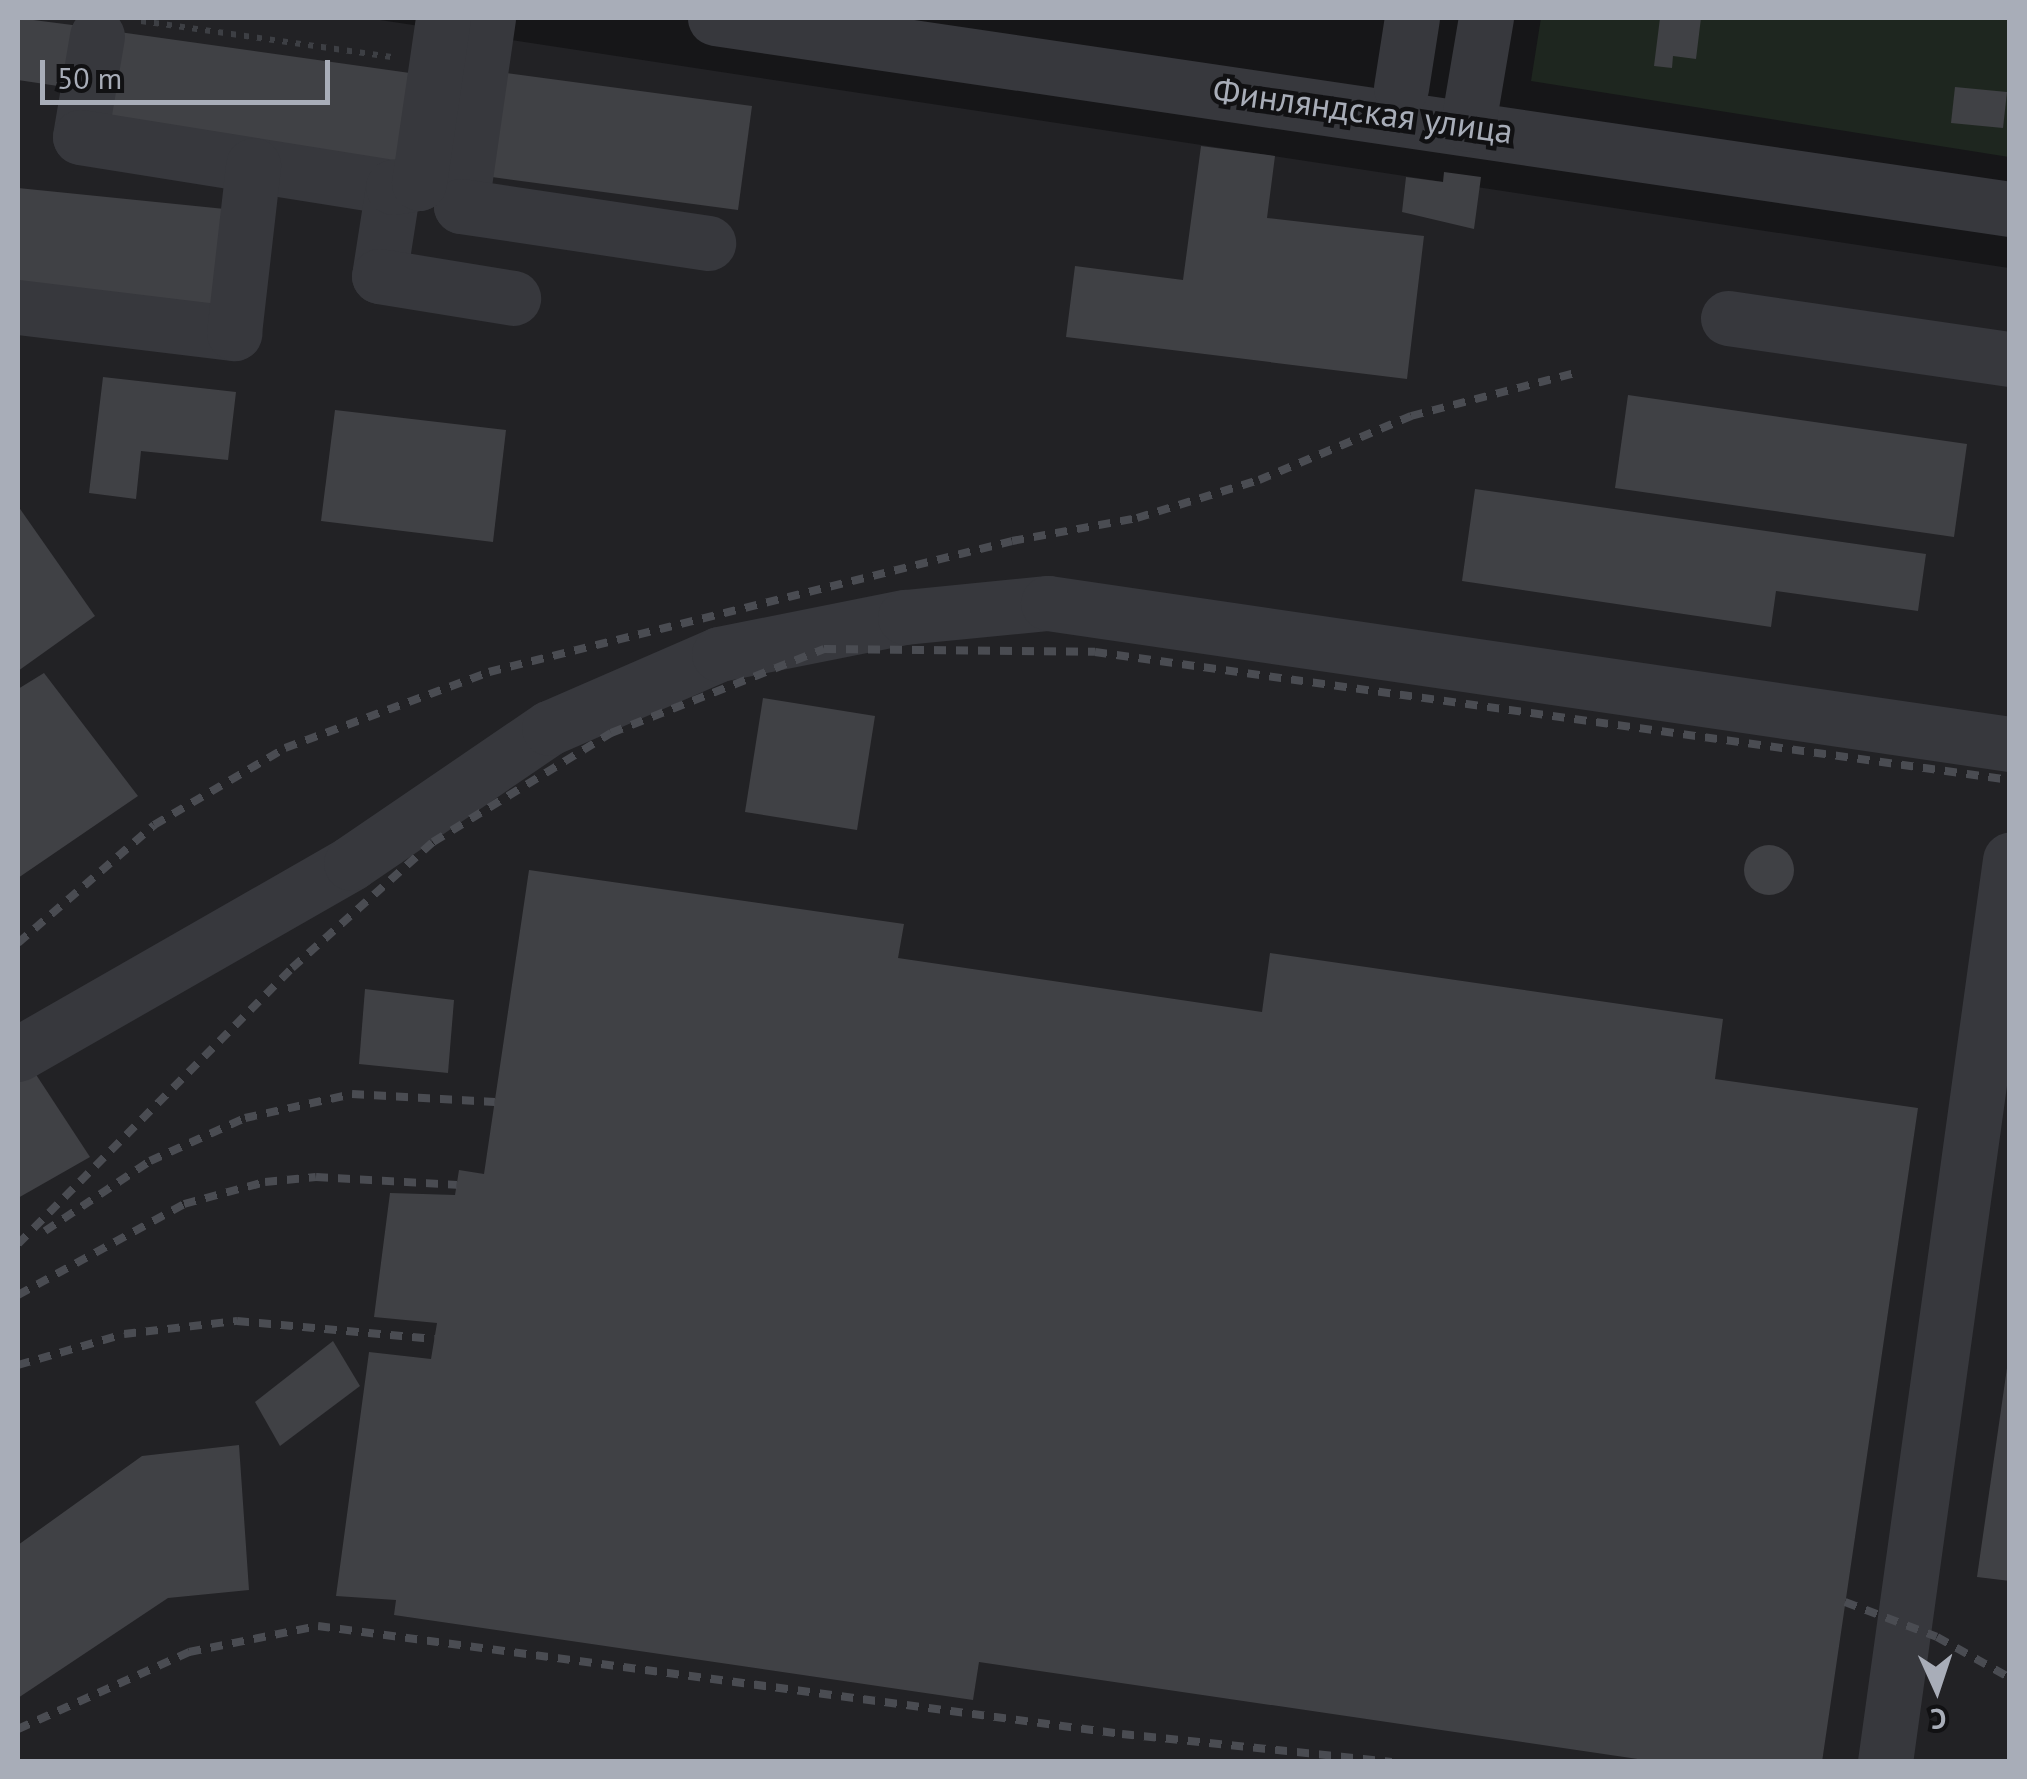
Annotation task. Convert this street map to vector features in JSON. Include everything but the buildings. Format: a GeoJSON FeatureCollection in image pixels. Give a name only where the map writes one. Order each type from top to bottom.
{"type":"FeatureCollection","features":[{"type":"Feature","properties":{"kind":"street"},"geometry":{"type":"LineString","coordinates":[[488,18],[461,206],[708,243]]}},
{"type":"Feature","properties":{"kind":"street","name":"Финляндская улица"},"geometry":{"type":"LineString","coordinates":[[716,18],[993,37],[1468,124],[2010,209]]}},
{"type":"Feature","properties":{"kind":"street"},"geometry":{"type":"LineString","coordinates":[[1401,88],[1412,18]]}},
{"type":"Feature","properties":{"kind":"street"},"geometry":{"type":"LineString","coordinates":[[1468,124],[1486,18]]}},
{"type":"Feature","properties":{"kind":"street"},"geometry":{"type":"LineString","coordinates":[[109,27],[80,138],[393,187],[419,183],[440,41]]}},
{"type":"Feature","properties":{"kind":"street"},"geometry":{"type":"LineString","coordinates":[[18,307],[234,333],[253,164]]}},
{"type":"Feature","properties":{"kind":"street"},"geometry":{"type":"LineString","coordinates":[[393,187],[379,276],[514,298]]}},
{"type":"Feature","properties":{"kind":"street"},"geometry":{"type":"LineString","coordinates":[[1728,318],[2010,359]]}},
{"type":"Feature","properties":{"kind":"street"},"geometry":{"type":"LineString","coordinates":[[18,1054],[352,864],[549,728],[718,654],[905,617],[1048,603],[2010,744]]}},
{"type":"Feature","properties":{"kind":"street"},"geometry":{"type":"LineString","coordinates":[[1885,1762],[2010,860]]}},
{"type":"Feature","properties":{"kind":"path"},"geometry":{"type":"LineString","coordinates":[[109,27],[440,41]]}},
{"type":"Feature","properties":{"kind":"shaded area"},"geometry":{"type":"Polygon","coordinates":[[[18,18],[367,18],[2009,268],[2009,1761],[18,1761],[18,18]]]}},
{"type":"Feature","properties":{"kind":"shaded area"},"geometry":{"type":"Polygon","coordinates":[[[1541,18],[2009,18],[2009,157],[1531,81],[1541,18]]]}},
{"type":"Feature","properties":{"kind":"railway"},"geometry":{"type":"LineString","coordinates":[[18,943],[154,825],[285,748],[489,672],[1012,541],[1137,518],[1259,480],[1411,416],[1579,372]]}},
{"type":"Feature","properties":{"kind":"railway"},"geometry":{"type":"LineString","coordinates":[[18,1244],[292,968],[433,842],[611,733],[824,649],[1095,652],[2010,780]]}},
{"type":"Feature","properties":{"kind":"railway"},"geometry":{"type":"LineString","coordinates":[[45,1231],[150,1161],[245,1118],[352,1094],[495,1102]]}},
{"type":"Feature","properties":{"kind":"railway"},"geometry":{"type":"LineString","coordinates":[[18,1295],[184,1204],[265,1182],[316,1177],[457,1185]]}},
{"type":"Feature","properties":{"kind":"railway"},"geometry":{"type":"LineString","coordinates":[[18,1365],[124,1334],[237,1321],[434,1339]]}},
{"type":"Feature","properties":{"kind":"railway"},"geometry":{"type":"LineString","coordinates":[[1845,1602],[1937,1637],[2010,1678]]}},
{"type":"Feature","properties":{"kind":"railway"},"geometry":{"type":"LineString","coordinates":[[18,1729],[189,1652],[318,1626],[1122,1734],[1392,1762]]}}]}
